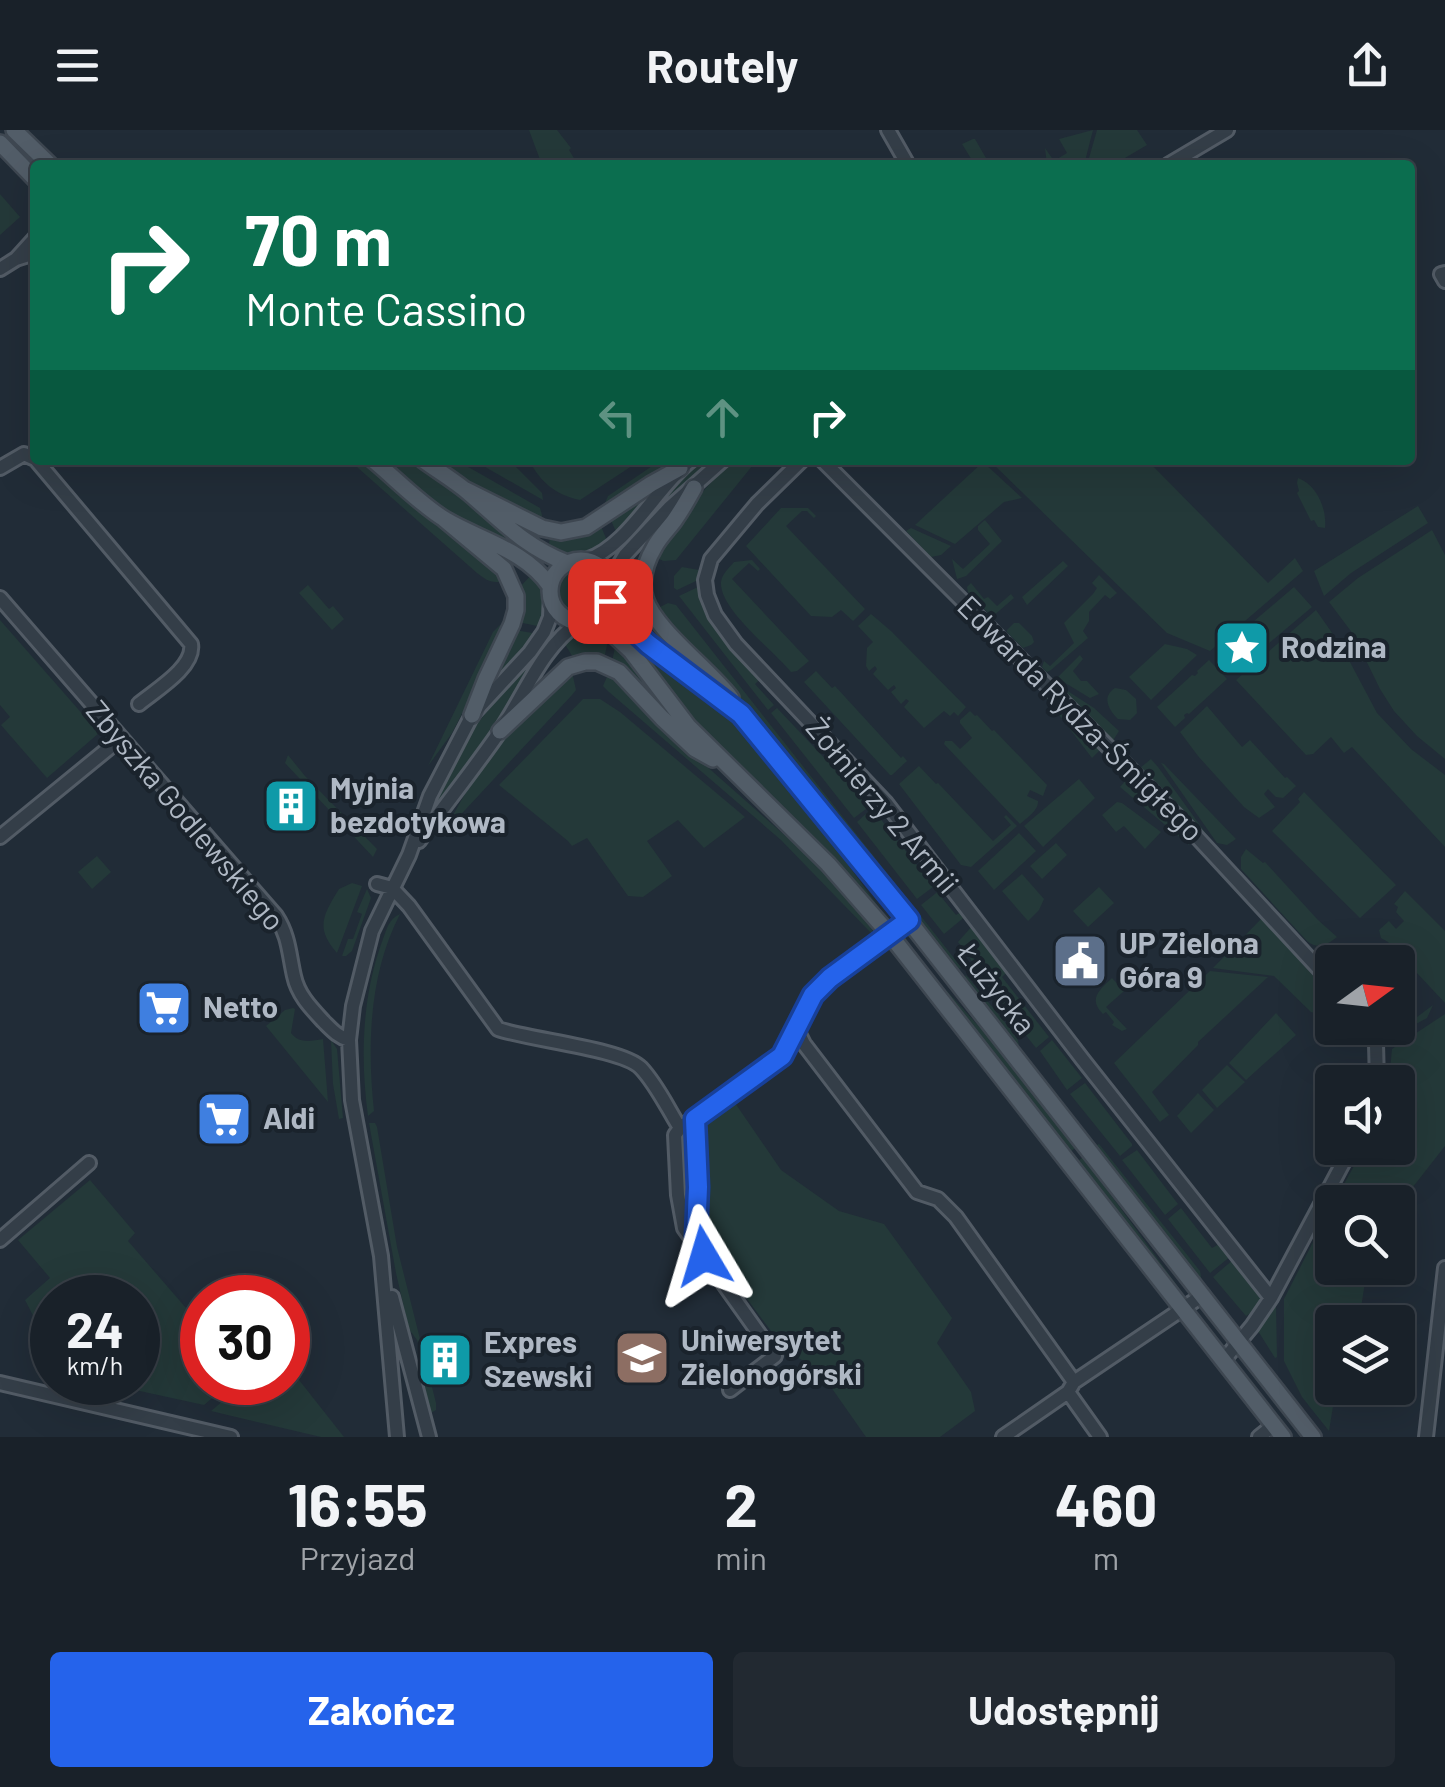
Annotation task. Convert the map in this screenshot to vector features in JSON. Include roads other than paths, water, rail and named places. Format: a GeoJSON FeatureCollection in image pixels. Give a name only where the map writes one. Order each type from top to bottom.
{"type":"FeatureCollection","features":[{"type":"Feature","properties":{"kind":"main road"},"geometry":{"type":"LineString","coordinates":[[14,130],[45,160]]}},
{"type":"Feature","properties":{"kind":"main road"},"geometry":{"type":"LineString","coordinates":[[0,143],[30,174]]}},
{"type":"Feature","properties":{"kind":"main road"},"geometry":{"type":"LineString","coordinates":[[379,465],[504,569],[516,596],[512,624],[472,715]]}},
{"type":"Feature","properties":{"kind":"main road"},"geometry":{"type":"LineString","coordinates":[[430,465],[542,554],[567,563],[586,560],[604,569],[611,594],[604,612],[586,620],[563,616],[534,567],[502,546],[444,519]]}},
{"type":"Feature","properties":{"kind":"main road"},"geometry":{"type":"LineString","coordinates":[[466,490],[542,528],[561,532],[586,527],[683,465]]}},
{"type":"Feature","properties":{"kind":"main road"},"geometry":{"type":"LineString","coordinates":[[694,488],[648,560],[645,597],[660,623],[716,680],[741,714]]}},
{"type":"Feature","properties":{"kind":"main road"},"geometry":{"type":"LineString","coordinates":[[550,591],[553,577],[567,563]]}},
{"type":"Feature","properties":{"kind":"main road","name":"Łużycka"},"geometry":{"type":"LineString","coordinates":[[611,594],[628,625],[648,644],[741,714],[909,920],[1313,1437]]}},
{"type":"Feature","properties":{"kind":"main road","name":"Łużycka"},"geometry":{"type":"LineString","coordinates":[[586,620],[603,625],[631,650],[673,708],[828,864],[891,936],[1279,1432]]}},
{"type":"Feature","properties":{"kind":"main road"},"geometry":{"type":"LineString","coordinates":[[500,731],[568,667],[597,662],[619,672],[695,749],[728,766]]}},
{"type":"Feature","properties":{"kind":"street"},"geometry":{"type":"LineString","coordinates":[[888,130],[905,160]]}},
{"type":"Feature","properties":{"kind":"street"},"geometry":{"type":"LineString","coordinates":[[1176,160],[1226,130]]}},
{"type":"Feature","properties":{"kind":"street"},"geometry":{"type":"LineString","coordinates":[[0,270],[30,244]]}},
{"type":"Feature","properties":{"kind":"street"},"geometry":{"type":"LineString","coordinates":[[16,259],[30,255]]}},
{"type":"Feature","properties":{"kind":"street"},"geometry":{"type":"LineString","coordinates":[[1445,273],[1445,282]]}},
{"type":"Feature","properties":{"kind":"street"},"geometry":{"type":"LineString","coordinates":[[0,468],[24,454],[30,457]]}},
{"type":"Feature","properties":{"kind":"street"},"geometry":{"type":"LineString","coordinates":[[40,465],[191,644],[191,658],[139,704]]}},
{"type":"Feature","properties":{"kind":"street"},"geometry":{"type":"LineString","coordinates":[[586,560],[599,556],[612,544],[684,465]]}},
{"type":"Feature","properties":{"kind":"street"},"geometry":{"type":"LineString","coordinates":[[611,594],[616,570],[625,556],[669,508],[718,465]]}},
{"type":"Feature","properties":{"kind":"street","name":"Żołnierzy 2 Armii"},"geometry":{"type":"LineString","coordinates":[[797,465],[757,504],[711,559],[705,579],[715,615],[731,638],[886,803],[1272,1298]]}},
{"type":"Feature","properties":{"kind":"street","name":"Edwarda Rydza-Śmigłego"},"geometry":{"type":"LineString","coordinates":[[827,465],[1227,868],[1315,964]]}},
{"type":"Feature","properties":{"kind":"street"},"geometry":{"type":"LineString","coordinates":[[426,1432],[380,1256],[354,1112],[349,1040],[353,1006],[378,917],[409,855],[430,796],[472,715],[544,632],[550,617],[550,591]]}},
{"type":"Feature","properties":{"kind":"street","name":"Zbyszka Godlewskiego"},"geometry":{"type":"LineString","coordinates":[[0,598],[276,916],[288,938],[294,978],[308,1006],[343,1039],[349,1040]]}},
{"type":"Feature","properties":{"kind":"street"},"geometry":{"type":"LineString","coordinates":[[409,855],[500,731],[560,636],[586,620]]}},
{"type":"Feature","properties":{"kind":"street"},"geometry":{"type":"LineString","coordinates":[[0,838],[120,739]]}},
{"type":"Feature","properties":{"kind":"street"},"geometry":{"type":"LineString","coordinates":[[377,884],[392,888],[420,921],[498,1029],[625,1056],[640,1067],[679,1129]]}},
{"type":"Feature","properties":{"kind":"street"},"geometry":{"type":"LineString","coordinates":[[730,1390],[775,1356],[684,1228],[674,1140],[679,1129],[782,1056],[813,995],[909,920]]}},
{"type":"Feature","properties":{"kind":"street"},"geometry":{"type":"LineString","coordinates":[[796,1028],[804,1044],[918,1192],[944,1203],[956,1217],[1071,1387],[1100,1437]]}},
{"type":"Feature","properties":{"kind":"street"},"geometry":{"type":"LineString","coordinates":[[695,1119],[696,1236],[704,1256]]}},
{"type":"Feature","properties":{"kind":"street"},"geometry":{"type":"LineString","coordinates":[[0,1240],[89,1163]]}},
{"type":"Feature","properties":{"kind":"street"},"geometry":{"type":"LineString","coordinates":[[1223,1361],[1272,1298],[1342,1165]]}},
{"type":"Feature","properties":{"kind":"street"},"geometry":{"type":"LineString","coordinates":[[380,1256],[397,1437]]}},
{"type":"Feature","properties":{"kind":"street"},"geometry":{"type":"LineString","coordinates":[[1426,1437],[1445,1268]]}},
{"type":"Feature","properties":{"kind":"street"},"geometry":{"type":"LineString","coordinates":[[1003,1437],[1203,1295]]}},
{"type":"Feature","properties":{"kind":"street"},"geometry":{"type":"LineString","coordinates":[[0,1383],[231,1437]]}},
{"type":"Feature","properties":{"kind":"street"},"geometry":{"type":"LineString","coordinates":[[1259,1437],[1279,1432]]}},
{"type":"Feature","properties":{"kind":"place","name":"Rodzina"},"geometry":{"type":"Point","coordinates":[1242,648]}},
{"type":"Feature","properties":{"kind":"place","name":"Myjnia bezdotykowa"},"geometry":{"type":"Point","coordinates":[291,806]}},
{"type":"Feature","properties":{"kind":"place","name":"UP Zielona Góra 9"},"geometry":{"type":"Point","coordinates":[1080,961]}},
{"type":"Feature","properties":{"kind":"place","name":"Netto"},"geometry":{"type":"Point","coordinates":[164,1008]}},
{"type":"Feature","properties":{"kind":"place","name":"Aldi"},"geometry":{"type":"Point","coordinates":[224,1119]}},
{"type":"Feature","properties":{"kind":"place","name":"Uniwersytet Zielonogórski"},"geometry":{"type":"Point","coordinates":[642,1358]}},
{"type":"Feature","properties":{"kind":"place","name":"Expres Szewski"},"geometry":{"type":"Point","coordinates":[445,1360]}}]}
